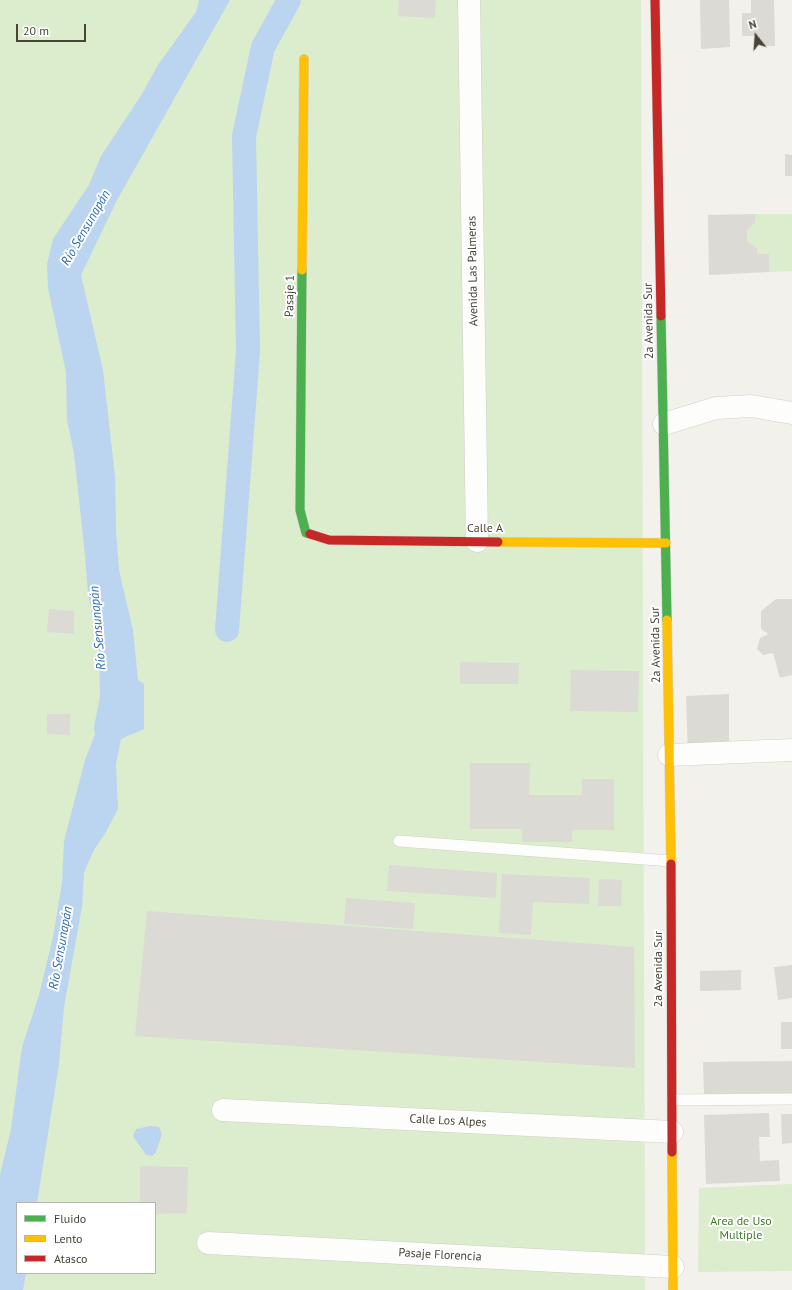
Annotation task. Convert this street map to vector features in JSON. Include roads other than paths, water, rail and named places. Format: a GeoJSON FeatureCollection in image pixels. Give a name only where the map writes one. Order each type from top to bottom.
{"type":"FeatureCollection","features":[{"type":"Feature","properties":{"kind":"street","name":"Avenida Las Palmeras"},"geometry":{"type":"LineString","coordinates":[[469,0],[477,541]]}},
{"type":"Feature","properties":{"kind":"street","name":"2a Avenida Sur"},"geometry":{"type":"LineString","coordinates":[[656,0],[671,861],[673,1281]]}},
{"type":"Feature","properties":{"kind":"street","name":"Pasaje 1"},"geometry":{"type":"LineString","coordinates":[[304,60],[300,510],[306,533]]}},
{"type":"Feature","properties":{"kind":"street"},"geometry":{"type":"LineString","coordinates":[[664,424],[716,408],[751,406],[792,413]]}},
{"type":"Feature","properties":{"kind":"street","name":"Calle A"},"geometry":{"type":"LineString","coordinates":[[306,533],[329,540],[666,543]]}},
{"type":"Feature","properties":{"kind":"street"},"geometry":{"type":"LineString","coordinates":[[669,755],[792,750]]}},
{"type":"Feature","properties":{"kind":"street","name":"Calle Los Alpes"},"geometry":{"type":"LineString","coordinates":[[224,1110],[672,1132]]}},
{"type":"Feature","properties":{"kind":"street","name":"Pasaje Florencia"},"geometry":{"type":"LineString","coordinates":[[208,1243],[673,1281]]}},
{"type":"Feature","properties":{"kind":"lane"},"geometry":{"type":"LineString","coordinates":[[399,841],[671,861]]}},
{"type":"Feature","properties":{"kind":"lane"},"geometry":{"type":"LineString","coordinates":[[672,1100],[792,1098]]}},
{"type":"Feature","properties":{"kind":"lane"},"geometry":{"type":"LineString","coordinates":[[673,1281],[684,1290]]}},
{"type":"Feature","properties":{"kind":"water","name":"Río Sensunapán"},"geometry":{"type":"Polygon","coordinates":[[[199,0],[230,0],[117,200],[81,275],[103,370],[115,476],[116,531],[119,570],[133,630],[138,680],[144,684],[144,729],[121,739],[116,764],[118,809],[106,832],[94,850],[84,872],[82,907],[64,1007],[59,1064],[37,1202],[16,1202],[16,1274],[26,1274],[23,1290],[0,1290],[0,1175],[11,1129],[22,1047],[39,995],[53,937],[62,883],[64,841],[85,760],[95,734],[94,727],[100,697],[99,651],[88,593],[74,453],[67,420],[66,372],[48,288],[47,264],[53,239],[89,185],[101,156],[142,94],[158,65],[196,12],[199,0]]]}},
{"type":"Feature","properties":{"kind":"water"},"geometry":{"type":"Polygon","coordinates":[[[150,1126],[159,1127],[162,1134],[156,1152],[152,1156],[146,1155],[133,1136],[136,1129],[150,1126]]]}},
{"type":"Feature","properties":{"kind":"waterway"},"geometry":{"type":"LineString","coordinates":[[227,630],[248,351],[244,136],[263,47],[289,0]]}},
{"type":"Feature","properties":{"kind":"park label","name":"Area de Uso Multiple"},"geometry":{"type":"Point","coordinates":[741,1229]}}]}
